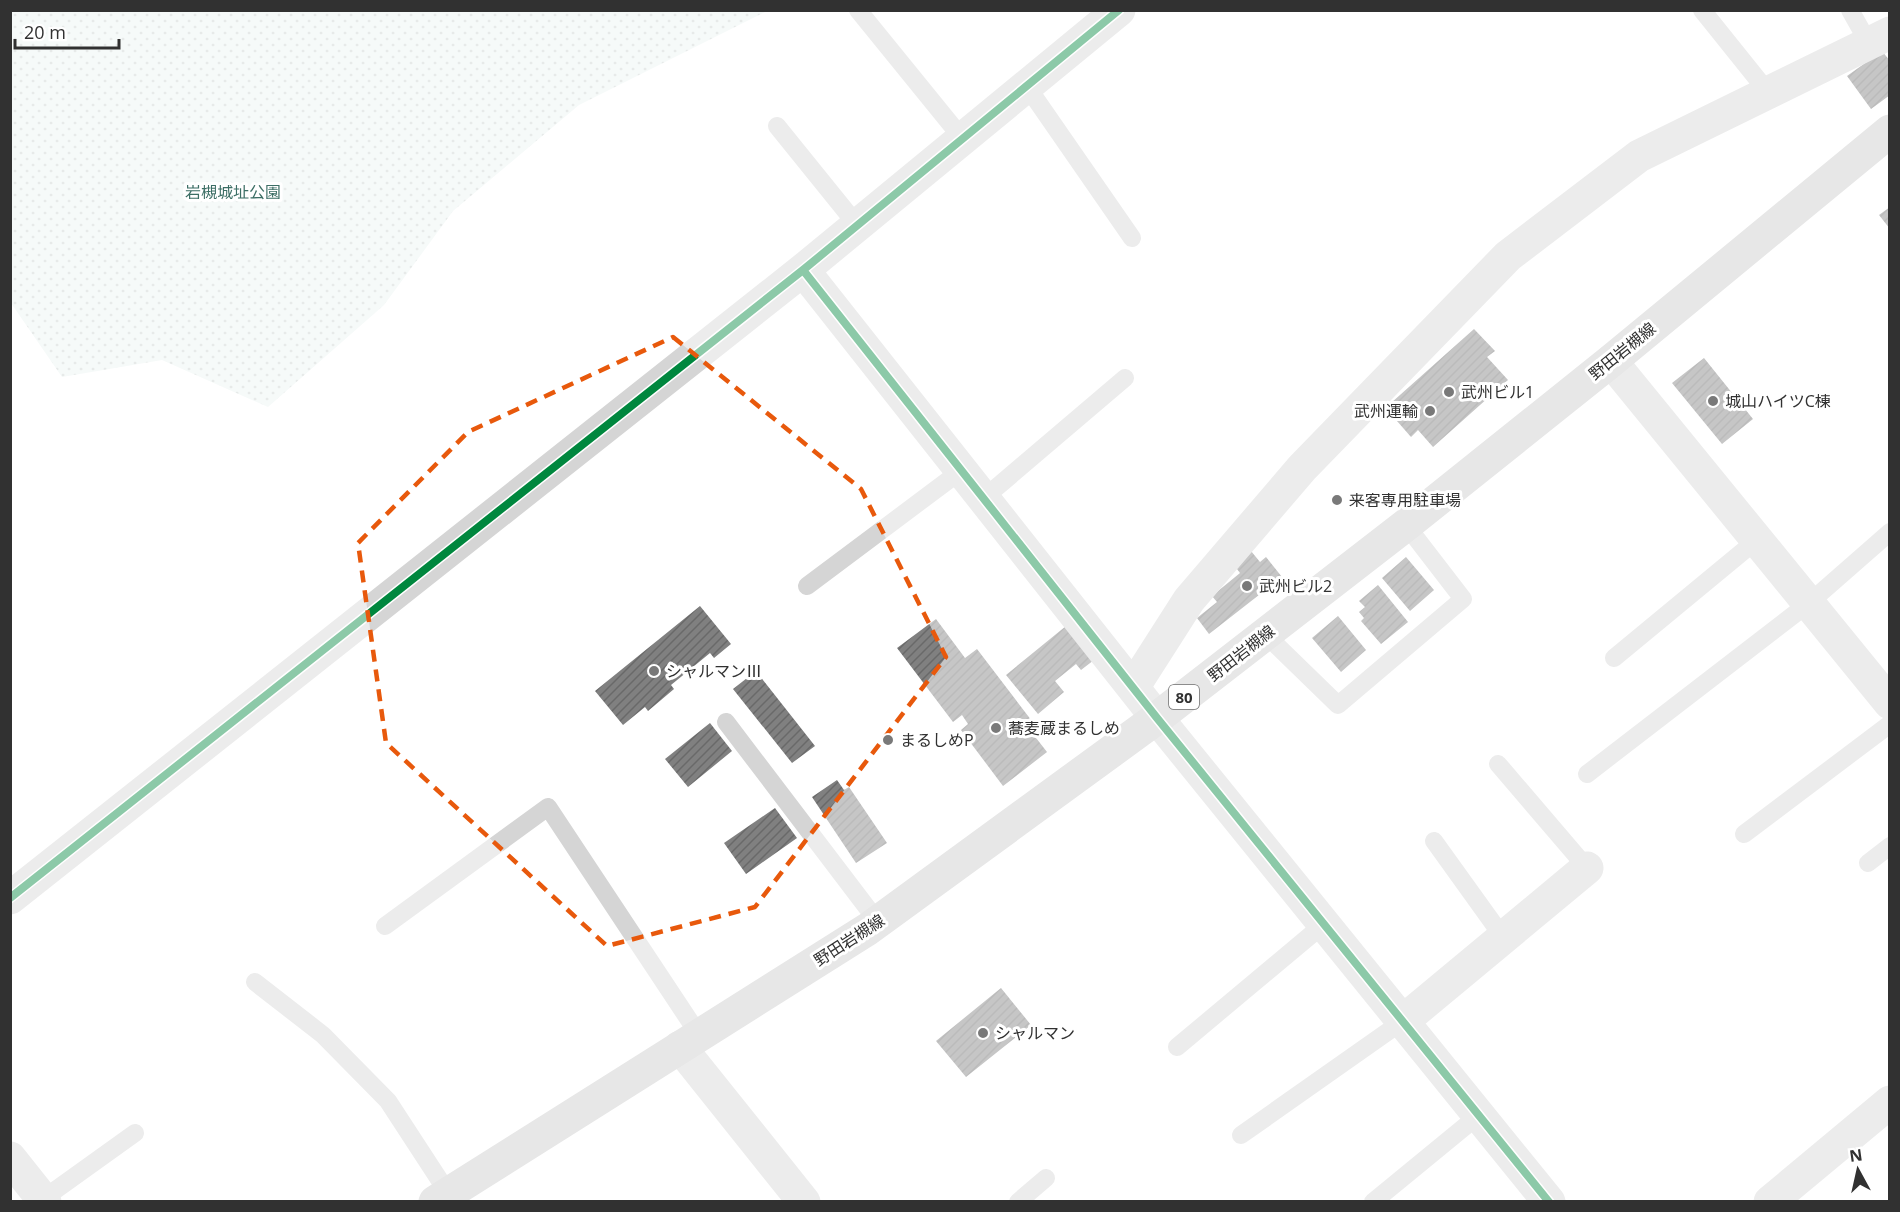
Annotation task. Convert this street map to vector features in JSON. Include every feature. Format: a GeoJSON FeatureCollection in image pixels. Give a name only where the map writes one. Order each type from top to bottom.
{"type":"FeatureCollection","features":[{"type":"Feature","properties":{"kind":"main road","name":"野田岩槻線"},"geometry":{"type":"LineString","coordinates":[[442,1197],[878,922],[1157,718],[1406,525],[1611,361],[1890,131]]}},
{"type":"Feature","properties":{"kind":"street"},"geometry":{"type":"LineString","coordinates":[[10,898],[803,270],[1119,10]]}},
{"type":"Feature","properties":{"kind":"street"},"geometry":{"type":"LineString","coordinates":[[1134,686],[1189,600],[1302,468],[1508,256],[1639,156],[1767,91],[1879,38]]}},
{"type":"Feature","properties":{"kind":"street"},"geometry":{"type":"LineString","coordinates":[[803,270],[1157,718],[1549,1202]]}},
{"type":"Feature","properties":{"kind":"street"},"geometry":{"type":"LineString","coordinates":[[1611,361],[1890,703]]}},
{"type":"Feature","properties":{"kind":"street"},"geometry":{"type":"LineString","coordinates":[[1403,1021],[1587,868]]}},
{"type":"Feature","properties":{"kind":"street"},"geometry":{"type":"LineString","coordinates":[[690,1041],[804,1202]]}},
{"type":"Feature","properties":{"kind":"street"},"geometry":{"type":"LineString","coordinates":[[1770,1202],[1890,1102]]}},
{"type":"Feature","properties":{"kind":"street"},"geometry":{"type":"LineString","coordinates":[[10,1158],[44,1200]]}},
{"type":"Feature","properties":{"kind":"lane"},"geometry":{"type":"LineString","coordinates":[[858,10],[962,138]]}},
{"type":"Feature","properties":{"kind":"lane"},"geometry":{"type":"LineString","coordinates":[[1702,10],[1767,91]]}},
{"type":"Feature","properties":{"kind":"lane"},"geometry":{"type":"LineString","coordinates":[[1850,10],[1879,38]]}},
{"type":"Feature","properties":{"kind":"lane"},"geometry":{"type":"LineString","coordinates":[[1026,85],[1132,238]]}},
{"type":"Feature","properties":{"kind":"lane"},"geometry":{"type":"LineString","coordinates":[[777,126],[857,225]]}},
{"type":"Feature","properties":{"kind":"lane"},"geometry":{"type":"LineString","coordinates":[[984,498],[1125,378]]}},
{"type":"Feature","properties":{"kind":"lane"},"geometry":{"type":"LineString","coordinates":[[807,586],[962,470]]}},
{"type":"Feature","properties":{"kind":"lane"},"geometry":{"type":"LineString","coordinates":[[1265,634],[1338,705],[1463,599],[1406,525]]}},
{"type":"Feature","properties":{"kind":"lane"},"geometry":{"type":"LineString","coordinates":[[1587,774],[1809,603],[1890,532]]}},
{"type":"Feature","properties":{"kind":"lane"},"geometry":{"type":"LineString","coordinates":[[1614,658],[1758,539]]}},
{"type":"Feature","properties":{"kind":"lane"},"geometry":{"type":"LineString","coordinates":[[726,722],[878,922]]}},
{"type":"Feature","properties":{"kind":"lane"},"geometry":{"type":"LineString","coordinates":[[1744,834],[1890,724]]}},
{"type":"Feature","properties":{"kind":"lane"},"geometry":{"type":"LineString","coordinates":[[1498,764],[1587,868]]}},
{"type":"Feature","properties":{"kind":"lane"},"geometry":{"type":"LineString","coordinates":[[385,926],[548,807],[690,1041]]}},
{"type":"Feature","properties":{"kind":"lane"},"geometry":{"type":"LineString","coordinates":[[1434,841],[1503,937]]}},
{"type":"Feature","properties":{"kind":"lane"},"geometry":{"type":"LineString","coordinates":[[1868,863],[1890,846]]}},
{"type":"Feature","properties":{"kind":"lane"},"geometry":{"type":"LineString","coordinates":[[1177,1047],[1324,924]]}},
{"type":"Feature","properties":{"kind":"lane"},"geometry":{"type":"LineString","coordinates":[[255,982],[322,1035],[388,1101],[442,1197]]}},
{"type":"Feature","properties":{"kind":"lane"},"geometry":{"type":"LineString","coordinates":[[1242,1135],[1403,1021]]}},
{"type":"Feature","properties":{"kind":"lane"},"geometry":{"type":"LineString","coordinates":[[1373,1202],[1479,1115]]}},
{"type":"Feature","properties":{"kind":"lane"},"geometry":{"type":"LineString","coordinates":[[44,1200],[135,1133]]}},
{"type":"Feature","properties":{"kind":"lane"},"geometry":{"type":"LineString","coordinates":[[1017,1202],[1046,1178]]}},
{"type":"Feature","properties":{"kind":"highlighted area"},"geometry":{"type":"Polygon","coordinates":[[[673,337],[861,489],[946,657],[755,907],[607,946],[386,743],[358,543],[468,432],[673,337]]]}},
{"type":"Feature","properties":{"kind":"green space","name":"岩槻城址公園"},"geometry":{"type":"Polygon","coordinates":[[[10,11],[767,11],[579,105],[453,211],[384,305],[268,407],[162,360],[62,377],[11,303],[10,11]]]}},
{"type":"Feature","properties":{"kind":"building"},"geometry":{"type":"Polygon","coordinates":[[[1882,51],[1890,61],[1890,95],[1871,109],[1847,76],[1882,51]]]}},
{"type":"Feature","properties":{"kind":"building"},"geometry":{"type":"Polygon","coordinates":[[[1890,207],[1890,229],[1879,215],[1890,207]]]}},
{"type":"Feature","properties":{"kind":"building","name":"武州ビル1"},"geometry":{"type":"Polygon","coordinates":[[[1474,329],[1495,351],[1487,357],[1508,380],[1433,447],[1418,430],[1411,437],[1397,421],[1403,416],[1391,403],[1474,329]]]}},
{"type":"Feature","properties":{"kind":"building","name":"城山ハイツC棟"},"geometry":{"type":"Polygon","coordinates":[[[1704,358],[1753,419],[1722,444],[1672,383],[1704,358]]]}},
{"type":"Feature","properties":{"kind":"building","name":"武州ビル2"},"geometry":{"type":"Polygon","coordinates":[[[1251,551],[1260,562],[1266,557],[1282,577],[1209,634],[1197,618],[1217,602],[1212,596],[1240,573],[1234,565],[1251,551]]]}},
{"type":"Feature","properties":{"kind":"building"},"geometry":{"type":"Polygon","coordinates":[[[1406,557],[1434,590],[1410,611],[1382,578],[1406,557]]]}},
{"type":"Feature","properties":{"kind":"building"},"geometry":{"type":"Polygon","coordinates":[[[1378,585],[1408,622],[1381,644],[1361,621],[1364,618],[1359,612],[1365,607],[1359,601],[1378,585]]]}},
{"type":"Feature","properties":{"kind":"building","name":"シャルマンⅢ"},"geometry":{"type":"Polygon","coordinates":[[[700,606],[731,644],[714,658],[710,653],[671,685],[674,689],[648,711],[645,707],[623,725],[595,691],[700,606]]]}},
{"type":"Feature","properties":{"kind":"building"},"geometry":{"type":"Polygon","coordinates":[[[1338,616],[1366,650],[1341,672],[1312,638],[1338,616]]]}},
{"type":"Feature","properties":{"kind":"building"},"geometry":{"type":"Polygon","coordinates":[[[936,619],[965,658],[977,649],[1038,729],[1033,734],[1047,752],[1003,786],[961,730],[968,724],[962,715],[953,722],[897,648],[936,619]]]}},
{"type":"Feature","properties":{"kind":"building"},"geometry":{"type":"Polygon","coordinates":[[[1066,626],[1094,660],[1081,670],[1076,664],[1055,681],[1064,692],[1038,714],[1006,675],[1066,626]]]}},
{"type":"Feature","properties":{"kind":"building"},"geometry":{"type":"Polygon","coordinates":[[[756,671],[815,746],[792,763],[733,689],[756,671]]]}},
{"type":"Feature","properties":{"kind":"building"},"geometry":{"type":"Polygon","coordinates":[[[710,723],[732,751],[688,787],[665,759],[710,723]]]}},
{"type":"Feature","properties":{"kind":"building"},"geometry":{"type":"Polygon","coordinates":[[[837,780],[844,790],[849,787],[887,843],[856,863],[812,797],[837,780]]]}},
{"type":"Feature","properties":{"kind":"building"},"geometry":{"type":"Polygon","coordinates":[[[775,808],[797,838],[746,874],[724,843],[775,808]]]}},
{"type":"Feature","properties":{"kind":"building","name":"シャルマン"},"geometry":{"type":"Polygon","coordinates":[[[1001,988],[1031,1025],[966,1077],[936,1041],[1001,988]]]}},
{"type":"Feature","properties":{"kind":"cycle path"},"geometry":{"type":"LineString","coordinates":[[10,898],[803,270],[1119,10]]}},
{"type":"Feature","properties":{"kind":"cycle path"},"geometry":{"type":"LineString","coordinates":[[803,270],[1157,718],[1549,1202]]}},
{"type":"Feature","properties":{"kind":"place","name":"武州ビル1"},"geometry":{"type":"Point","coordinates":[1449,392]}},
{"type":"Feature","properties":{"kind":"place","name":"城山ハイツC棟"},"geometry":{"type":"Point","coordinates":[1713,401]}},
{"type":"Feature","properties":{"kind":"place","name":"武州運輸"},"geometry":{"type":"Point","coordinates":[1430,411]}},
{"type":"Feature","properties":{"kind":"place","name":"来客専用駐車場"},"geometry":{"type":"Point","coordinates":[1337,500]}},
{"type":"Feature","properties":{"kind":"place","name":"武州ビル2"},"geometry":{"type":"Point","coordinates":[1247,586]}},
{"type":"Feature","properties":{"kind":"place","name":"シャルマンⅢ"},"geometry":{"type":"Point","coordinates":[654,671]}},
{"type":"Feature","properties":{"kind":"place","name":"蕎麦蔵まるしめ"},"geometry":{"type":"Point","coordinates":[996,728]}},
{"type":"Feature","properties":{"kind":"place","name":"まるしめP"},"geometry":{"type":"Point","coordinates":[888,740]}},
{"type":"Feature","properties":{"kind":"place","name":"シャルマン"},"geometry":{"type":"Point","coordinates":[983,1033]}}]}
